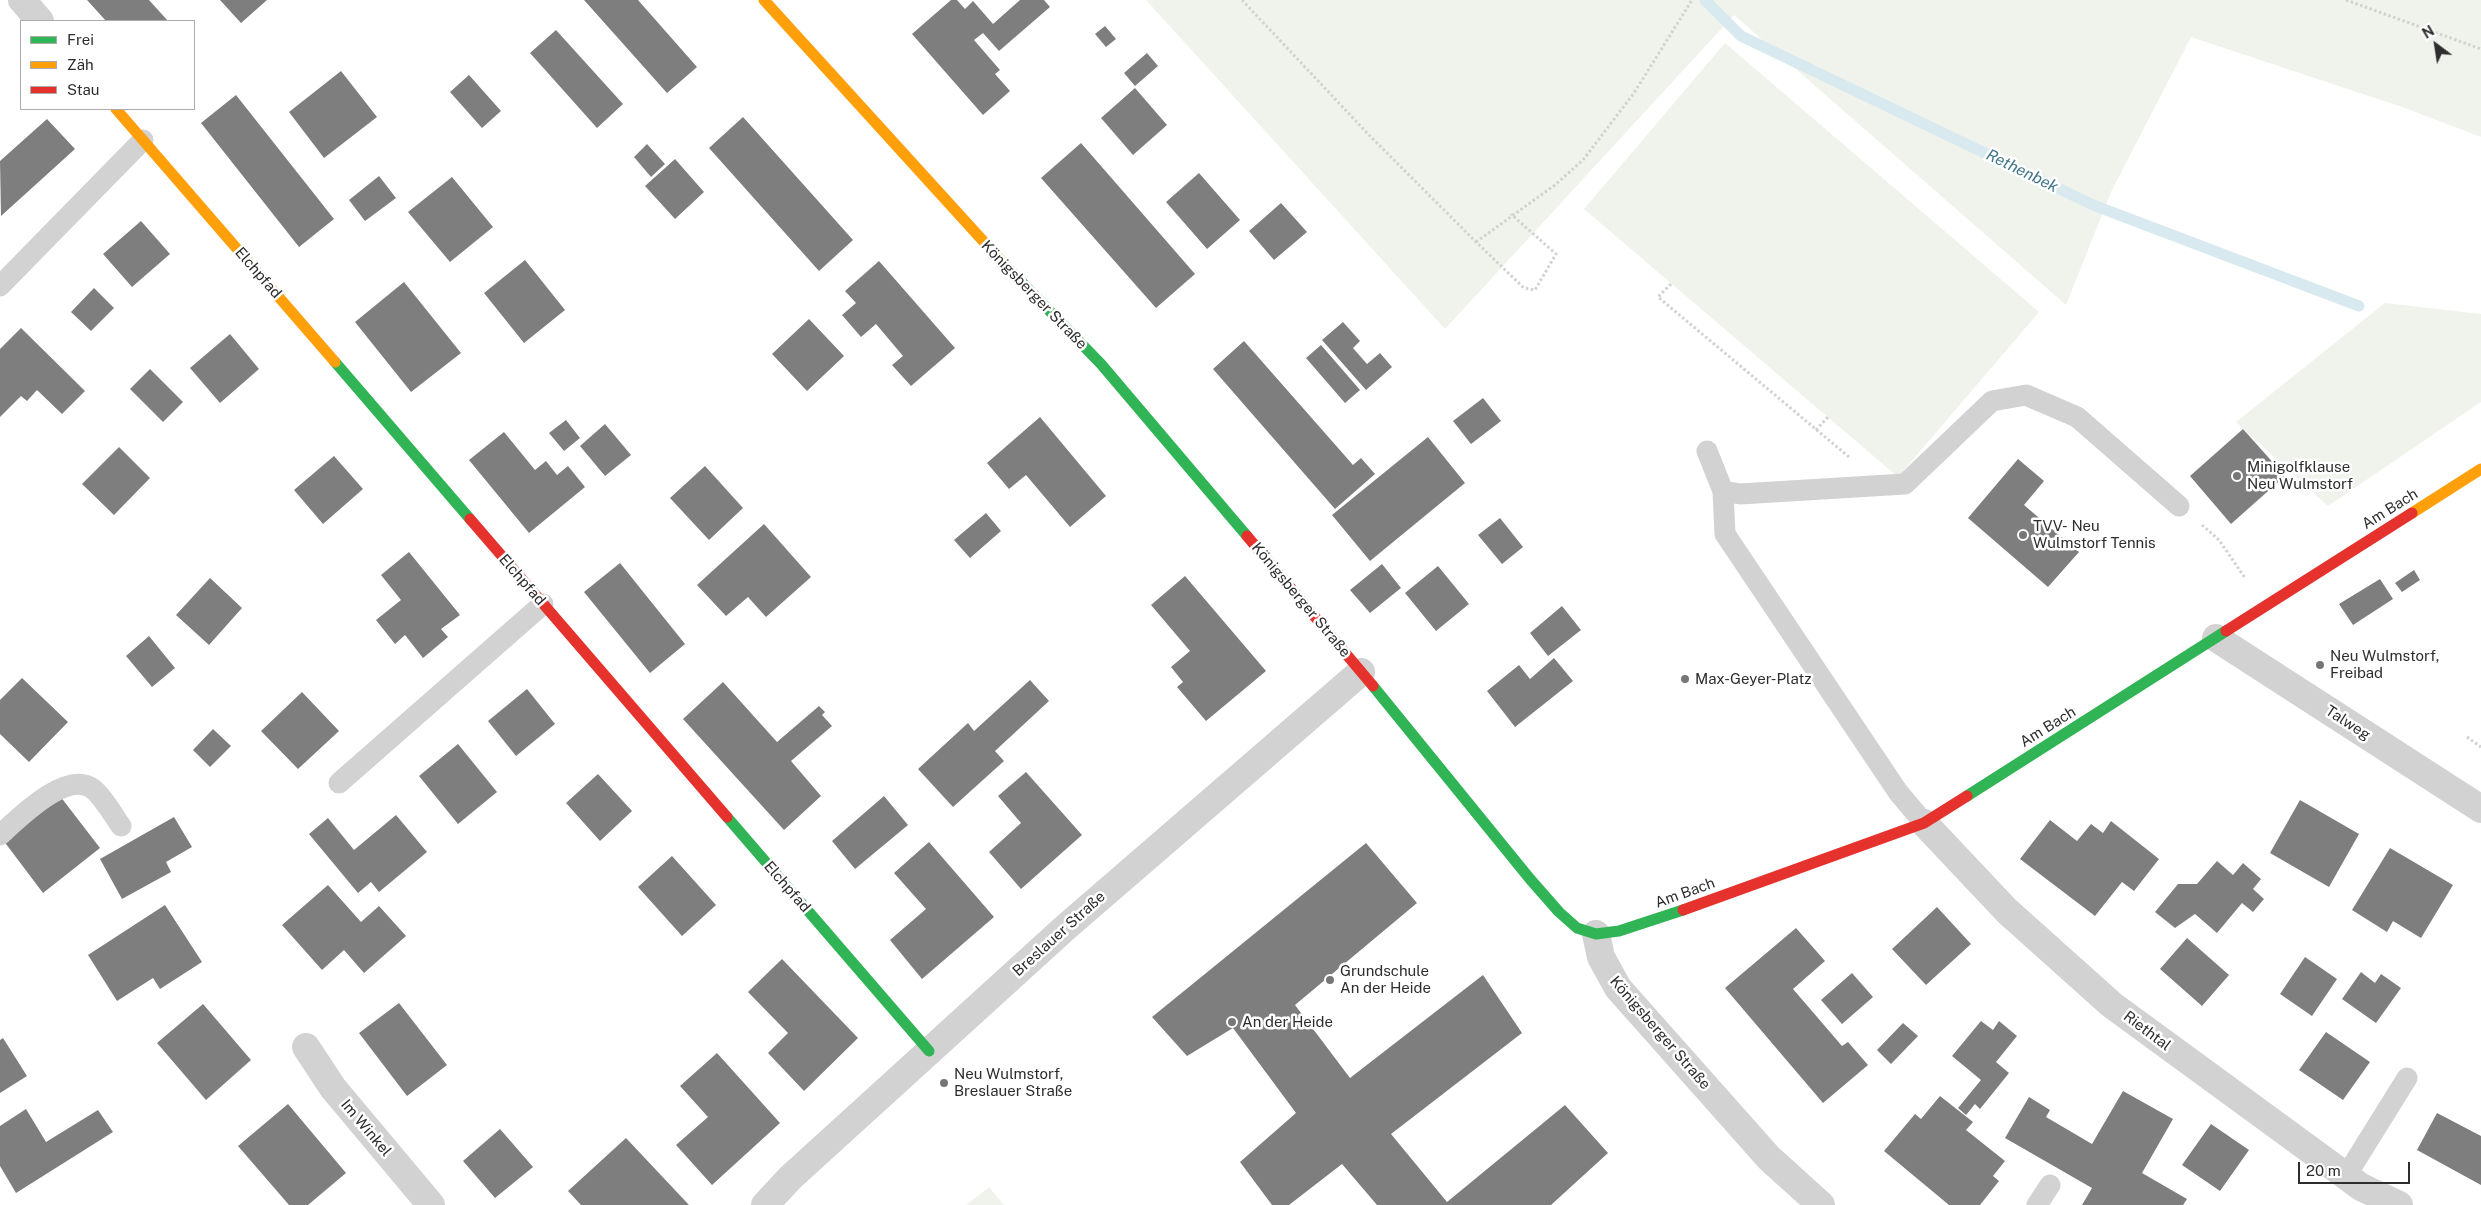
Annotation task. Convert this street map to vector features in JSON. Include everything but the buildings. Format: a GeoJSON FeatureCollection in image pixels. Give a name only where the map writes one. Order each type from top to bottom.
{"type":"FeatureCollection","features":[{"type":"Feature","properties":{"kind":"street"},"geometry":{"type":"LineString","coordinates":[[22,0],[39,20]]}},
{"type":"Feature","properties":{"kind":"street","name":"Königsberger Straße"},"geometry":{"type":"LineString","coordinates":[[764,0],[973,232],[1101,364],[1422,743],[1530,879],[1577,928],[1596,934],[1601,957],[1618,988],[1769,1158],[1821,1205]]}},
{"type":"Feature","properties":{"kind":"street","name":"Elchpfad"},"geometry":{"type":"LineString","coordinates":[[117,110],[929,1051]]}},
{"type":"Feature","properties":{"kind":"street","name":"Am Bach"},"geometry":{"type":"LineString","coordinates":[[1596,934],[1619,931],[1662,918],[1924,823],[2481,469]]}},
{"type":"Feature","properties":{"kind":"street","name":"Talweg"},"geometry":{"type":"LineString","coordinates":[[2216,638],[2481,809]]}},
{"type":"Feature","properties":{"kind":"street","name":"Breslauer Straße"},"geometry":{"type":"LineString","coordinates":[[765,1205],[790,1178],[1066,927],[1361,672]]}},
{"type":"Feature","properties":{"kind":"street","name":"Riethtal"},"geometry":{"type":"LineString","coordinates":[[1924,823],[2007,911],[2112,1005],[2361,1187],[2398,1205]]}},
{"type":"Feature","properties":{"kind":"street","name":"Im Winkel"},"geometry":{"type":"LineString","coordinates":[[306,1047],[333,1088],[431,1205]]}},
{"type":"Feature","properties":{"kind":"lane"},"geometry":{"type":"LineString","coordinates":[[0,286],[143,140]]}},
{"type":"Feature","properties":{"kind":"lane"},"geometry":{"type":"LineString","coordinates":[[1723,491],[1740,494],[1905,484],[1992,400],[2026,395],[2078,417],[2179,506]]}},
{"type":"Feature","properties":{"kind":"lane"},"geometry":{"type":"LineString","coordinates":[[1707,451],[1723,491],[1725,534],[1898,792],[1924,823]]}},
{"type":"Feature","properties":{"kind":"lane"},"geometry":{"type":"LineString","coordinates":[[339,783],[543,604]]}},
{"type":"Feature","properties":{"kind":"lane"},"geometry":{"type":"LineString","coordinates":[[0,835],[39,802],[63,787],[80,784],[94,789],[121,826]]}},
{"type":"Feature","properties":{"kind":"lane"},"geometry":{"type":"LineString","coordinates":[[2346,1176],[2407,1078]]}},
{"type":"Feature","properties":{"kind":"lane"},"geometry":{"type":"LineString","coordinates":[[2037,1205],[2050,1186]]}},
{"type":"Feature","properties":{"kind":"path"},"geometry":{"type":"LineString","coordinates":[[1242,0],[1369,135],[1476,242],[1524,288],[1535,290],[1556,254],[1512,214]]}},
{"type":"Feature","properties":{"kind":"path"},"geometry":{"type":"LineString","coordinates":[[1476,242],[1512,214],[1555,185],[1583,160],[1634,92],[1692,0]]}},
{"type":"Feature","properties":{"kind":"path"},"geometry":{"type":"LineString","coordinates":[[2346,0],[2481,49]]}},
{"type":"Feature","properties":{"kind":"path"},"geometry":{"type":"LineString","coordinates":[[1671,284],[1658,297],[1884,486]]}},
{"type":"Feature","properties":{"kind":"path"},"geometry":{"type":"LineString","coordinates":[[1816,430],[1828,417]]}},
{"type":"Feature","properties":{"kind":"path"},"geometry":{"type":"LineString","coordinates":[[2219,540],[2248,582]]}},
{"type":"Feature","properties":{"kind":"path"},"geometry":{"type":"LineString","coordinates":[[2467,737],[2481,747]]}},
{"type":"Feature","properties":{"kind":"shaded area"},"geometry":{"type":"Polygon","coordinates":[[[1146,0],[2481,0],[2481,137],[2405,108],[2191,37],[2111,192],[2066,305],[1734,15],[1445,329],[1146,0]]]}},
{"type":"Feature","properties":{"kind":"shaded area"},"geometry":{"type":"Polygon","coordinates":[[[1725,43],[2039,312],[1898,477],[1584,209],[1725,43]]]}},
{"type":"Feature","properties":{"kind":"shaded area"},"geometry":{"type":"Polygon","coordinates":[[[2385,303],[2481,314],[2481,402],[2328,506],[2236,422],[2385,303]]]}},
{"type":"Feature","properties":{"kind":"shaded area"},"geometry":{"type":"Polygon","coordinates":[[[989,1187],[1004,1205],[966,1205],[989,1187]]]}},
{"type":"Feature","properties":{"kind":"waterway","name":"Rethenbek"},"geometry":{"type":"LineString","coordinates":[[1705,0],[1741,36],[2093,205],[2359,306]]}},
{"type":"Feature","properties":{"kind":"traffic: fast"},"geometry":{"type":"LineString","coordinates":[[1005,265],[1101,364],[1247,536]]}},
{"type":"Feature","properties":{"kind":"traffic: fast"},"geometry":{"type":"LineString","coordinates":[[335,362],[470,519]]}},
{"type":"Feature","properties":{"kind":"traffic: fast"},"geometry":{"type":"LineString","coordinates":[[1967,796],[2226,631]]}},
{"type":"Feature","properties":{"kind":"traffic: fast"},"geometry":{"type":"LineString","coordinates":[[1373,686],[1530,879],[1559,912],[1577,928],[1596,934],[1619,931],[1683,910]]}},
{"type":"Feature","properties":{"kind":"traffic: fast"},"geometry":{"type":"LineString","coordinates":[[727,817],[929,1051]]}},
{"type":"Feature","properties":{"kind":"traffic: slow"},"geometry":{"type":"LineString","coordinates":[[764,0],[1005,265]]}},
{"type":"Feature","properties":{"kind":"traffic: slow"},"geometry":{"type":"LineString","coordinates":[[117,110],[335,362]]}},
{"type":"Feature","properties":{"kind":"traffic: slow"},"geometry":{"type":"LineString","coordinates":[[2412,513],[2481,469]]}},
{"type":"Feature","properties":{"kind":"traffic: jam"},"geometry":{"type":"LineString","coordinates":[[2226,631],[2412,513]]}},
{"type":"Feature","properties":{"kind":"traffic: jam"},"geometry":{"type":"LineString","coordinates":[[470,519],[727,817]]}},
{"type":"Feature","properties":{"kind":"traffic: jam"},"geometry":{"type":"LineString","coordinates":[[1247,536],[1373,686]]}},
{"type":"Feature","properties":{"kind":"traffic: jam"},"geometry":{"type":"LineString","coordinates":[[1683,910],[1924,823],[1967,796]]}},
{"type":"Feature","properties":{"kind":"place","name":"Minigolfklause Neu Wulmstorf"},"geometry":{"type":"Point","coordinates":[2237,476]}},
{"type":"Feature","properties":{"kind":"place","name":"TVV- Neu Wulmstorf Tennis"},"geometry":{"type":"Point","coordinates":[2023,535]}},
{"type":"Feature","properties":{"kind":"place","name":"Neu Wulmstorf, Freibad"},"geometry":{"type":"Point","coordinates":[2320,665]}},
{"type":"Feature","properties":{"kind":"place","name":"Max-Geyer-Platz"},"geometry":{"type":"Point","coordinates":[1685,679]}},
{"type":"Feature","properties":{"kind":"place","name":"Grundschule An der Heide"},"geometry":{"type":"Point","coordinates":[1330,980]}},
{"type":"Feature","properties":{"kind":"place","name":"An der Heide"},"geometry":{"type":"Point","coordinates":[1232,1022]}},
{"type":"Feature","properties":{"kind":"place","name":"Neu Wulmstorf, Breslauer Straße"},"geometry":{"type":"Point","coordinates":[944,1083]}}]}
